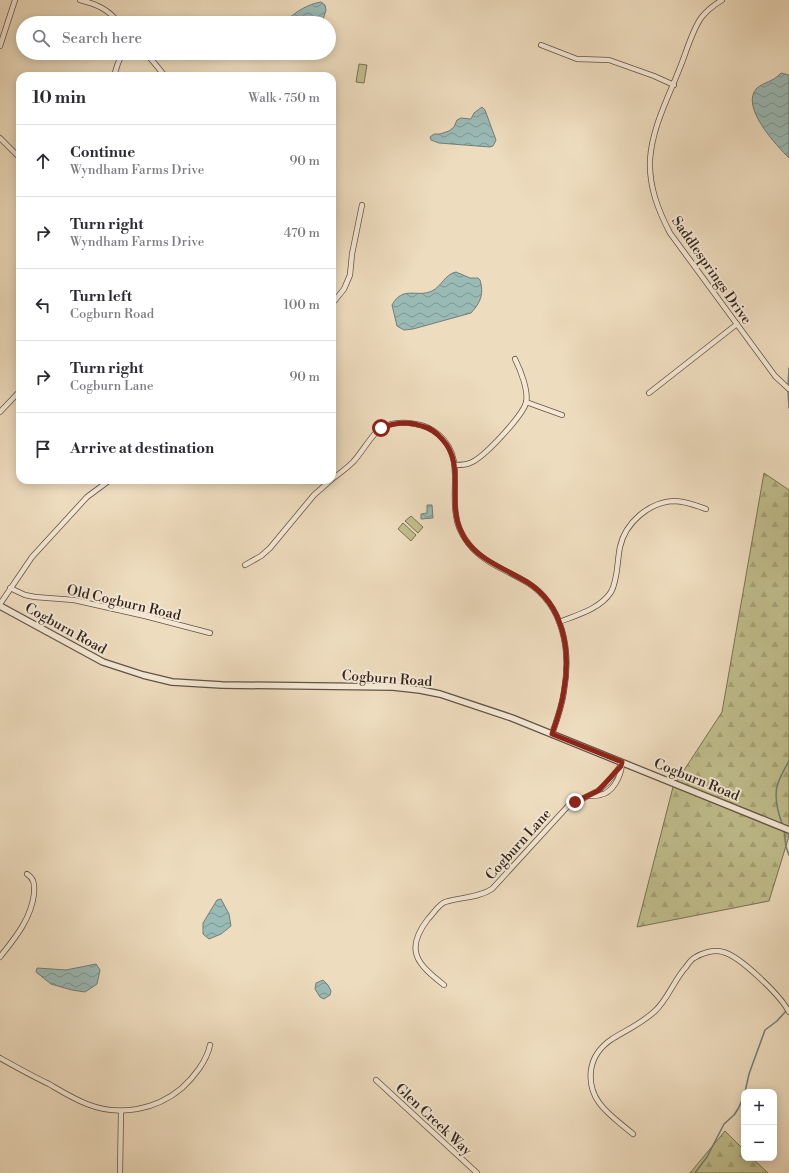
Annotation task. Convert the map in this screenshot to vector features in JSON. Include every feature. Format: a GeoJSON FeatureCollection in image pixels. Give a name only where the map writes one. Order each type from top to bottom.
{"type":"FeatureCollection","features":[{"type":"Feature","properties":{"kind":"street"},"geometry":{"type":"LineString","coordinates":[[0,46],[14,0]]}},
{"type":"Feature","properties":{"kind":"street"},"geometry":{"type":"LineString","coordinates":[[80,0],[102,7],[114,16]]}},
{"type":"Feature","properties":{"kind":"street","name":"Saddlesprings Drive"},"geometry":{"type":"LineString","coordinates":[[722,0],[707,10],[697,25],[657,125],[652,146],[650,173],[655,198],[661,216],[670,233],[775,376],[789,389]]}},
{"type":"Feature","properties":{"kind":"street"},"geometry":{"type":"LineString","coordinates":[[542,45],[577,59],[609,60],[654,76],[674,85]]}},
{"type":"Feature","properties":{"kind":"street"},"geometry":{"type":"LineString","coordinates":[[115,72],[120,60]]}},
{"type":"Feature","properties":{"kind":"street"},"geometry":{"type":"LineString","coordinates":[[152,60],[162,72]]}},
{"type":"Feature","properties":{"kind":"street"},"geometry":{"type":"LineString","coordinates":[[0,138],[16,154]]}},
{"type":"Feature","properties":{"kind":"street"},"geometry":{"type":"LineString","coordinates":[[336,299],[344,289],[350,275],[352,254],[362,205]]}},
{"type":"Feature","properties":{"kind":"street"},"geometry":{"type":"LineString","coordinates":[[649,393],[737,324]]}},
{"type":"Feature","properties":{"kind":"street"},"geometry":{"type":"LineString","coordinates":[[455,465],[471,463],[482,455],[514,423],[526,402],[525,384],[522,373],[515,359]]}},
{"type":"Feature","properties":{"kind":"street"},"geometry":{"type":"LineString","coordinates":[[0,412],[16,395]]}},
{"type":"Feature","properties":{"kind":"street"},"geometry":{"type":"LineString","coordinates":[[526,402],[562,415]]}},
{"type":"Feature","properties":{"kind":"street"},"geometry":{"type":"LineString","coordinates":[[336,476],[353,462],[378,430],[395,424],[410,423],[431,429],[447,444],[452,453],[455,465],[456,514],[459,528],[466,541],[482,557],[527,582],[539,591],[550,602],[559,622],[565,646],[566,676],[561,705],[552,734]]}},
{"type":"Feature","properties":{"kind":"street"},"geometry":{"type":"LineString","coordinates":[[0,605],[32,557],[87,496],[104,484]]}},
{"type":"Feature","properties":{"kind":"street"},"geometry":{"type":"LineString","coordinates":[[245,565],[261,556],[270,548],[314,495],[326,484]]}},
{"type":"Feature","properties":{"kind":"street"},"geometry":{"type":"LineString","coordinates":[[559,622],[588,610],[611,592],[616,578],[621,541],[632,523],[644,511],[658,504],[674,501],[684,502],[706,509]]}},
{"type":"Feature","properties":{"kind":"street","name":"Old Cogburn Road"},"geometry":{"type":"LineString","coordinates":[[10,588],[25,595],[74,600],[210,633]]}},
{"type":"Feature","properties":{"kind":"street","name":"Cogburn Road"},"geometry":{"type":"LineString","coordinates":[[0,605],[103,662],[143,676],[172,682],[191,684],[390,687],[420,690],[460,700],[517,720],[789,830]]}},
{"type":"Feature","properties":{"kind":"street","name":"Cogburn Lane"},"geometry":{"type":"LineString","coordinates":[[444,985],[421,964],[416,954],[416,941],[420,930],[444,903],[486,893],[492,889],[568,806],[589,796],[601,795],[609,790],[619,778],[622,770],[622,763]]}},
{"type":"Feature","properties":{"kind":"street"},"geometry":{"type":"LineString","coordinates":[[0,957],[20,930],[30,911],[35,886],[32,879],[27,874]]}},
{"type":"Feature","properties":{"kind":"street"},"geometry":{"type":"LineString","coordinates":[[633,1134],[602,1108],[593,1094],[590,1081],[592,1061],[600,1048],[612,1039],[645,1021],[659,1007],[682,971],[693,958],[709,952],[722,952],[735,957],[772,989],[784,1003],[789,1012]]}},
{"type":"Feature","properties":{"kind":"street"},"geometry":{"type":"LineString","coordinates":[[0,1058],[88,1104],[104,1109],[121,1111],[149,1107],[176,1093],[196,1072],[208,1053],[210,1045]]}},
{"type":"Feature","properties":{"kind":"street","name":"Glen Creek Way"},"geometry":{"type":"LineString","coordinates":[[376,1080],[477,1173]]}},
{"type":"Feature","properties":{"kind":"street"},"geometry":{"type":"LineString","coordinates":[[120,1173],[121,1111]]}},
{"type":"Feature","properties":{"kind":"green space"},"geometry":{"type":"Polygon","coordinates":[[[359,64],[367,65],[364,83],[356,82],[359,64]]]}},
{"type":"Feature","properties":{"kind":"green space"},"geometry":{"type":"Polygon","coordinates":[[[764,473],[789,490],[789,836],[769,901],[637,927],[673,787],[722,712],[764,473]]]}},
{"type":"Feature","properties":{"kind":"green space"},"geometry":{"type":"Polygon","coordinates":[[[411,516],[423,527],[418,533],[405,521],[411,516]]]}},
{"type":"Feature","properties":{"kind":"green space"},"geometry":{"type":"Polygon","coordinates":[[[403,523],[416,535],[411,541],[398,529],[403,523]]]}},
{"type":"Feature","properties":{"kind":"green space"},"geometry":{"type":"Polygon","coordinates":[[[725,1131],[741,1147],[741,1161],[755,1161],[768,1173],[690,1173],[725,1131]]]}},
{"type":"Feature","properties":{"kind":"water"},"geometry":{"type":"Polygon","coordinates":[[[321,2],[325,5],[326,10],[324,16],[293,16],[302,9],[321,2]]]}},
{"type":"Feature","properties":{"kind":"water"},"geometry":{"type":"Polygon","coordinates":[[[781,73],[789,75],[789,158],[776,145],[762,125],[756,115],[753,105],[753,96],[757,88],[781,73]]]}},
{"type":"Feature","properties":{"kind":"water"},"geometry":{"type":"Polygon","coordinates":[[[482,107],[485,110],[496,140],[493,146],[439,143],[431,140],[430,137],[434,134],[449,131],[454,127],[457,120],[461,118],[471,119],[474,113],[482,107]]]}},
{"type":"Feature","properties":{"kind":"water"},"geometry":{"type":"Polygon","coordinates":[[[456,272],[470,278],[478,278],[480,280],[482,290],[481,298],[471,313],[413,329],[404,330],[397,326],[392,305],[396,299],[401,295],[410,293],[426,293],[432,291],[449,275],[456,272]]]}},
{"type":"Feature","properties":{"kind":"water"},"geometry":{"type":"Polygon","coordinates":[[[427,505],[432,505],[433,518],[421,519],[421,514],[427,513],[427,505]]]}},
{"type":"Feature","properties":{"kind":"water"},"geometry":{"type":"Polygon","coordinates":[[[221,899],[229,914],[231,926],[221,934],[209,939],[203,934],[203,923],[217,900],[221,899]]]}},
{"type":"Feature","properties":{"kind":"water"},"geometry":{"type":"Polygon","coordinates":[[[96,964],[100,970],[97,984],[85,992],[51,984],[36,972],[37,968],[66,970],[96,964]]]}},
{"type":"Feature","properties":{"kind":"water"},"geometry":{"type":"Polygon","coordinates":[[[323,980],[331,991],[330,995],[324,999],[320,997],[315,989],[316,983],[323,980]]]}},
{"type":"Feature","properties":{"kind":"waterway"},"geometry":{"type":"LineString","coordinates":[[788,386],[789,368]]}},
{"type":"Feature","properties":{"kind":"waterway"},"geometry":{"type":"LineString","coordinates":[[788,390],[789,408]]}},
{"type":"Feature","properties":{"kind":"waterway"},"geometry":{"type":"LineString","coordinates":[[783,826],[778,810],[776,794],[779,780],[789,761]]}},
{"type":"Feature","properties":{"kind":"waterway"},"geometry":{"type":"LineString","coordinates":[[784,830],[786,847],[789,855]]}},
{"type":"Feature","properties":{"kind":"waterway"},"geometry":{"type":"LineString","coordinates":[[746,1089],[749,1074],[765,1030],[777,1021],[786,1011]]}},
{"type":"Feature","properties":{"kind":"waterway"},"geometry":{"type":"LineString","coordinates":[[695,1173],[707,1157],[724,1124],[734,1115],[741,1102]]}},
{"type":"Feature","properties":{"kind":"route"},"geometry":{"type":"LineString","coordinates":[[381,428],[402,423],[417,424],[431,429],[447,444],[452,453],[455,465],[457,521],[466,541],[482,557],[527,582],[545,596],[550,602],[559,622],[564,639],[566,654],[564,691],[552,734],[622,762],[621,766],[602,788],[575,802]]}}]}
